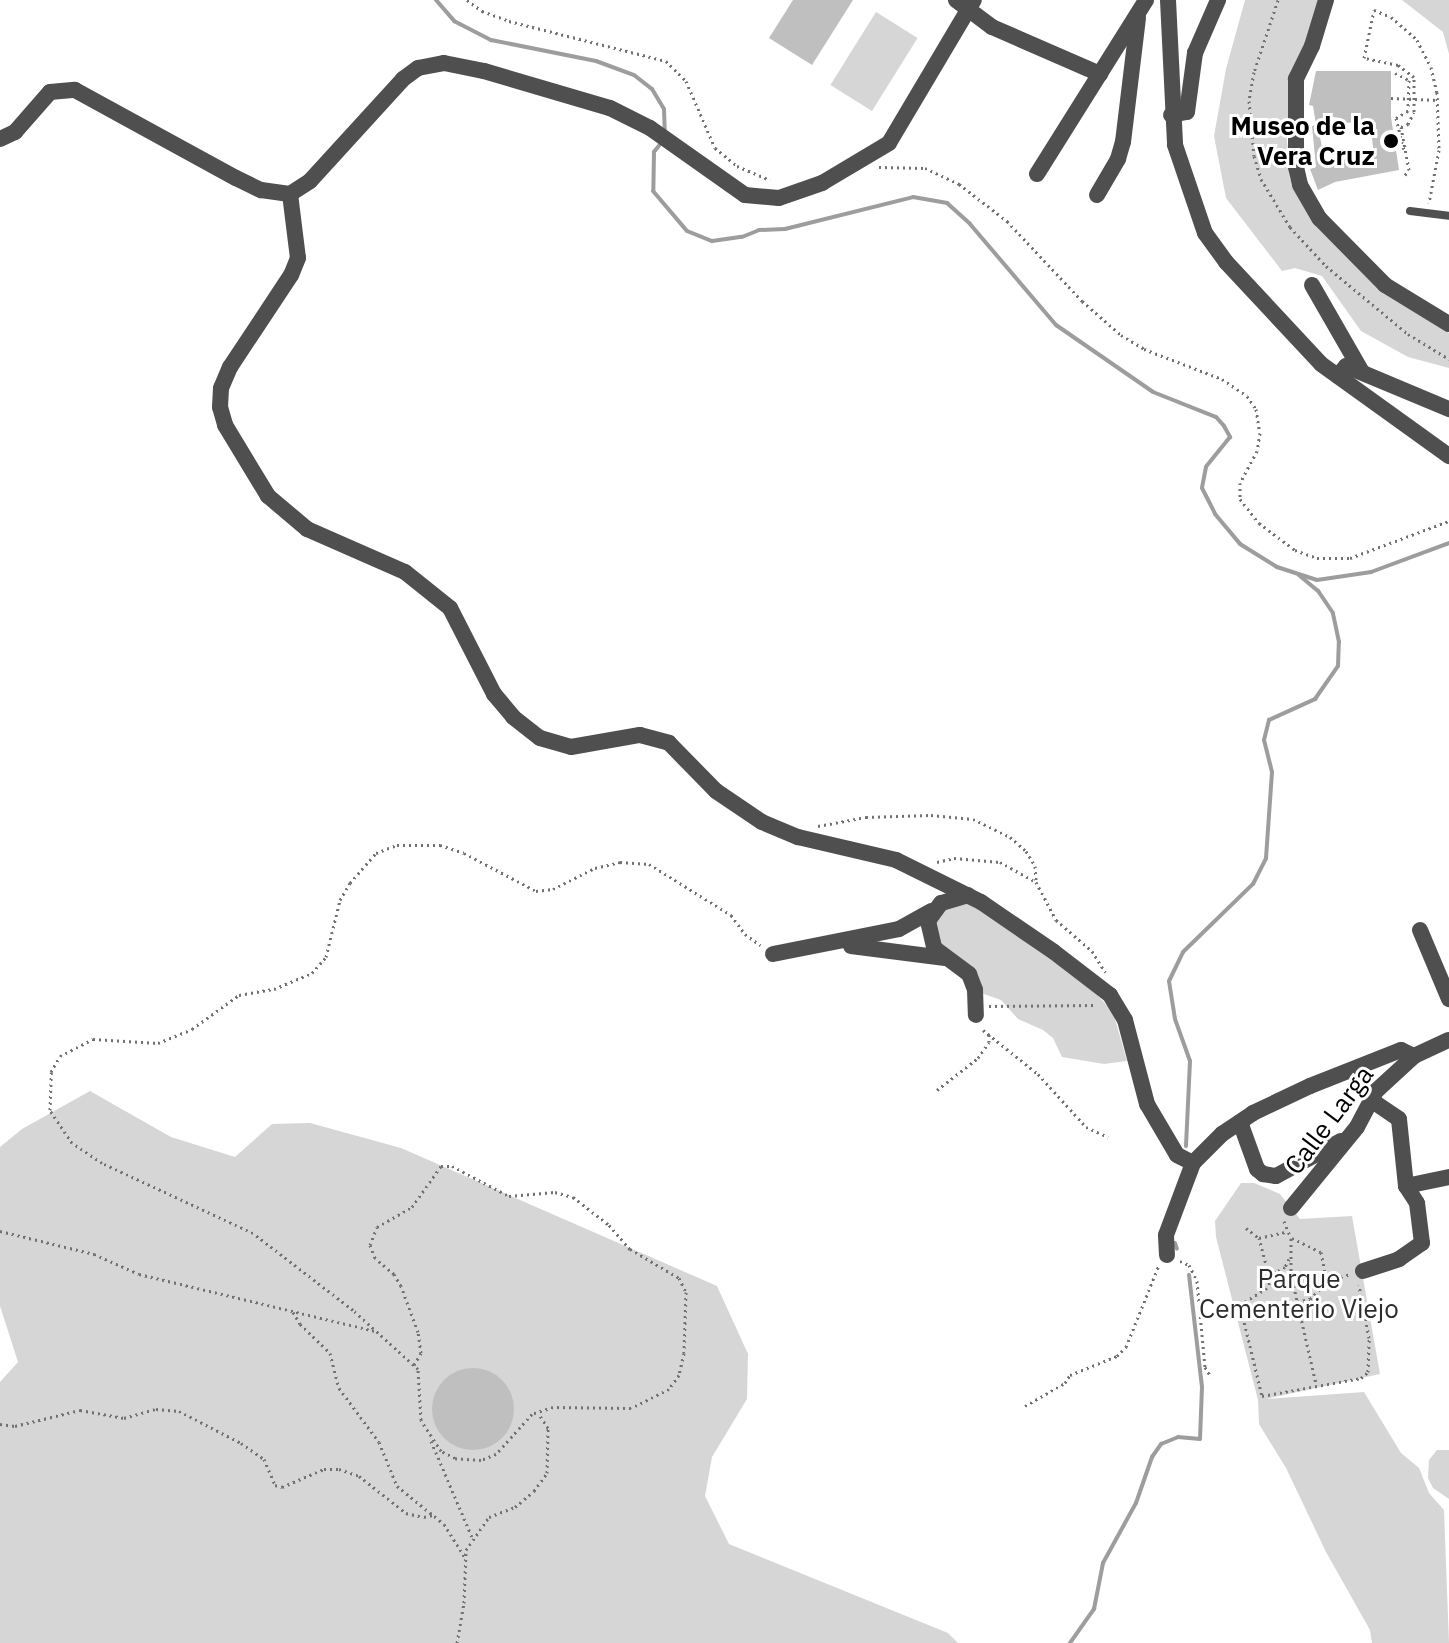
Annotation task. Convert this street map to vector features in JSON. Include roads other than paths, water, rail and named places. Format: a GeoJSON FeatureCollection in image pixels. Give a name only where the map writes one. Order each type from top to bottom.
{"type":"FeatureCollection","features":[{"type":"Feature","properties":{"kind":"street"},"geometry":{"type":"LineString","coordinates":[[1168,0],[1171,115],[1182,171],[1205,233],[1226,262],[1321,364],[1449,456]]}},
{"type":"Feature","properties":{"kind":"street"},"geometry":{"type":"LineString","coordinates":[[1171,115],[1187,112],[1195,53],[1218,0]]}},
{"type":"Feature","properties":{"kind":"street"},"geometry":{"type":"LineString","coordinates":[[1326,0],[1312,46],[1296,79],[1296,167],[1300,185],[1320,219],[1385,285],[1449,324]]}},
{"type":"Feature","properties":{"kind":"street"},"geometry":{"type":"LineString","coordinates":[[1,141],[15,132],[50,92],[75,90],[236,178],[261,190],[290,194],[310,181],[403,79],[418,68],[444,63],[472,67],[610,108],[650,128],[720,180],[754,198],[788,196],[822,183],[889,143],[966,3],[1019,40],[1100,74]]}},
{"type":"Feature","properties":{"kind":"street"},"geometry":{"type":"LineString","coordinates":[[1037,174],[1142,6]]}},
{"type":"Feature","properties":{"kind":"street"},"geometry":{"type":"LineString","coordinates":[[1097,195],[1118,159],[1123,142],[1142,6]]}},
{"type":"Feature","properties":{"kind":"street"},"geometry":{"type":"LineString","coordinates":[[290,194],[298,258],[291,275],[230,367],[221,388],[220,407],[225,425],[268,496],[307,529],[405,572],[450,608],[494,694],[527,730],[540,738],[571,747],[640,735],[657,738],[669,743],[716,791],[746,812],[798,837],[876,854],[918,870],[968,895],[1026,932],[1114,1000],[1125,1020],[1147,1104],[1177,1155],[1193,1163]]}},
{"type":"Feature","properties":{"kind":"street"},"geometry":{"type":"LineString","coordinates":[[1312,285],[1362,372]]}},
{"type":"Feature","properties":{"kind":"street"},"geometry":{"type":"LineString","coordinates":[[1338,376],[1346,366],[1449,409]]}},
{"type":"Feature","properties":{"kind":"street"},"geometry":{"type":"LineString","coordinates":[[773,954],[910,926],[941,903],[968,895]]}},
{"type":"Feature","properties":{"kind":"street"},"geometry":{"type":"LineString","coordinates":[[931,911],[928,921],[931,941],[945,958],[969,974],[976,1012]]}},
{"type":"Feature","properties":{"kind":"street"},"geometry":{"type":"LineString","coordinates":[[1420,930],[1449,999]]}},
{"type":"Feature","properties":{"kind":"street"},"geometry":{"type":"LineString","coordinates":[[829,945],[945,958]]}},
{"type":"Feature","properties":{"kind":"street","name":"Calle Larga"},"geometry":{"type":"LineString","coordinates":[[1291,1208],[1357,1127],[1371,1100],[1414,1056],[1449,1040]]}},
{"type":"Feature","properties":{"kind":"street"},"geometry":{"type":"LineString","coordinates":[[1167,1255],[1166,1235],[1193,1163],[1222,1134],[1310,1086],[1401,1050],[1414,1056]]}},
{"type":"Feature","properties":{"kind":"street"},"geometry":{"type":"LineString","coordinates":[[1363,1271],[1399,1259],[1422,1243],[1417,1203],[1406,1186],[1399,1119],[1371,1100]]}},
{"type":"Feature","properties":{"kind":"street"},"geometry":{"type":"LineString","coordinates":[[1240,1122],[1257,1169],[1263,1174],[1276,1176],[1346,1139]]}},
{"type":"Feature","properties":{"kind":"street"},"geometry":{"type":"LineString","coordinates":[[1406,1186],[1449,1177]]}},
{"type":"Feature","properties":{"kind":"lane"},"geometry":{"type":"LineString","coordinates":[[1410,211],[1449,216]]}},
{"type":"Feature","properties":{"kind":"waterway"},"geometry":{"type":"LineString","coordinates":[[436,0],[454,21],[491,40],[596,61],[634,75],[652,89],[664,109],[665,135]]}},
{"type":"Feature","properties":{"kind":"waterway"},"geometry":{"type":"LineString","coordinates":[[662,142],[654,152],[653,191],[687,231],[712,241],[742,237],[759,230],[785,229],[913,197],[947,203],[970,224],[1056,325],[1153,392],[1216,417],[1230,437],[1206,467],[1202,488],[1215,514],[1240,544],[1277,567],[1317,580],[1371,572],[1449,543]]}},
{"type":"Feature","properties":{"kind":"waterway"},"geometry":{"type":"LineString","coordinates":[[1186,1146],[1190,1061],[1175,1019],[1169,981],[1183,952],[1253,884],[1266,858],[1272,772],[1264,740],[1269,720],[1315,699],[1338,666],[1339,642],[1333,613],[1318,591],[1299,575]]}},
{"type":"Feature","properties":{"kind":"waterway"},"geometry":{"type":"LineString","coordinates":[[1175,1243],[1177,1249]]}},
{"type":"Feature","properties":{"kind":"waterway"},"geometry":{"type":"LineString","coordinates":[[1070,1643],[1094,1609],[1103,1563],[1136,1503],[1152,1457],[1161,1444],[1178,1437],[1200,1439],[1202,1387],[1189,1275]]}},
{"type":"Feature","properties":{"kind":"place","name":"Museo de la Vera Cruz"},"geometry":{"type":"Point","coordinates":[1391,141]}},
{"type":"Feature","properties":{"kind":"park label","name":"Parque Cementerio Viejo"},"geometry":{"type":"Point","coordinates":[1299,1294]}}]}
